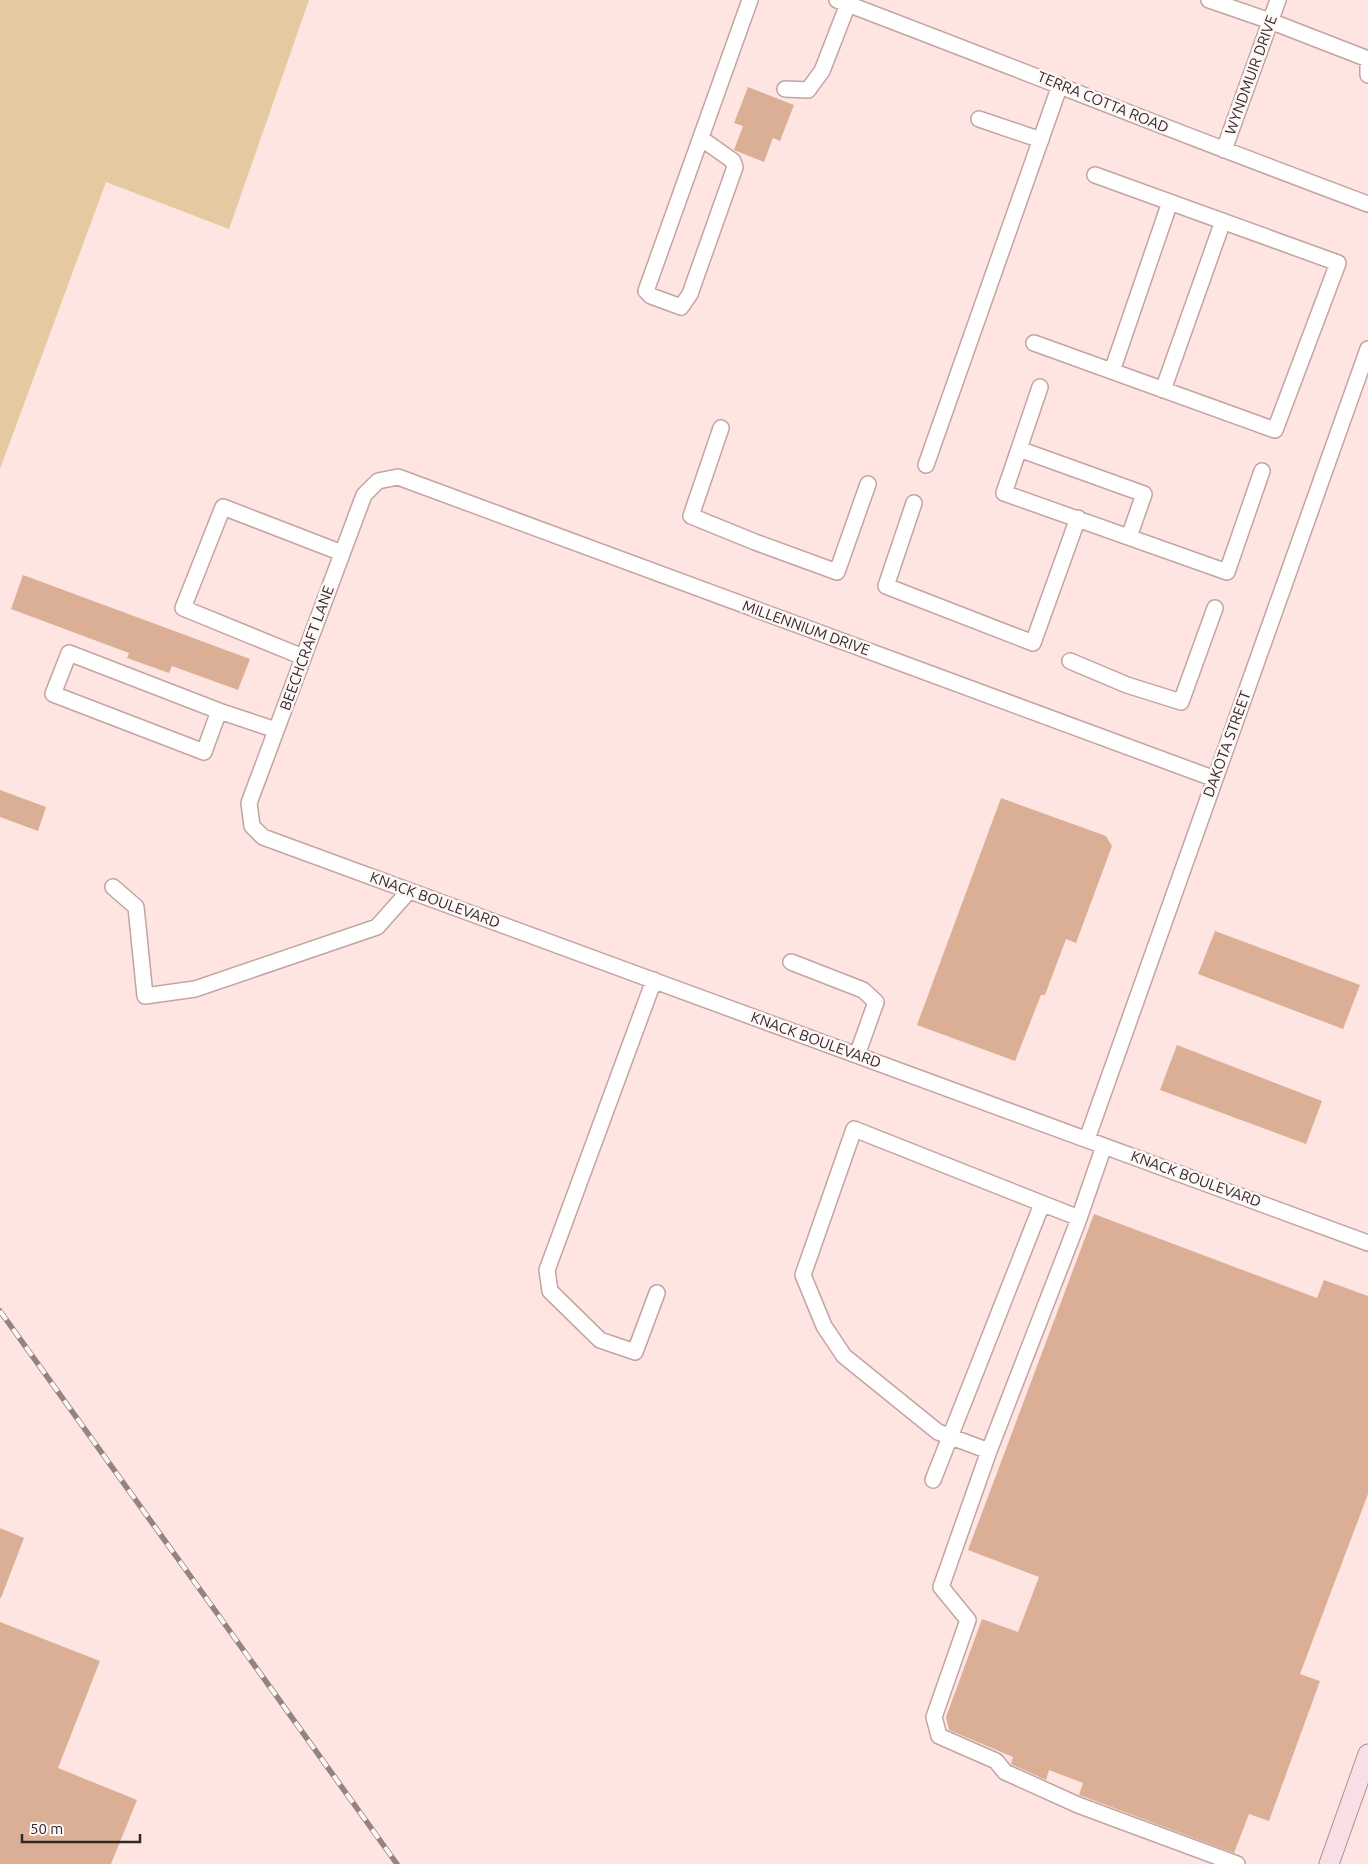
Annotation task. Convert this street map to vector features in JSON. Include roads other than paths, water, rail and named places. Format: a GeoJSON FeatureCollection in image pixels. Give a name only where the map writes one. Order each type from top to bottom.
{"type":"FeatureCollection","features":[{"type":"Feature","properties":{"kind":"main road"},"geometry":{"type":"LineString","coordinates":[[1329,1864],[1364,1775],[1368,1754]]}},
{"type":"Feature","properties":{"kind":"street"},"geometry":{"type":"LineString","coordinates":[[702,139],[733,161],[735,168],[690,294],[681,307],[651,296],[646,290],[702,139],[750,0]]}},
{"type":"Feature","properties":{"kind":"street"},"geometry":{"type":"LineString","coordinates":[[1209,0],[1270,21],[1368,59]]}},
{"type":"Feature","properties":{"kind":"street","name":"WYNDMUIR DRIVE"},"geometry":{"type":"LineString","coordinates":[[1224,150],[1278,0]]}},
{"type":"Feature","properties":{"kind":"street"},"geometry":{"type":"LineString","coordinates":[[784,89],[808,90],[822,71],[843,2]]}},
{"type":"Feature","properties":{"kind":"street","name":"TERRA COTTA ROAD"},"geometry":{"type":"LineString","coordinates":[[843,2],[1368,204]]}},
{"type":"Feature","properties":{"kind":"street"},"geometry":{"type":"LineString","coordinates":[[1368,66],[1368,75]]}},
{"type":"Feature","properties":{"kind":"street"},"geometry":{"type":"LineString","coordinates":[[926,465],[1060,84]]}},
{"type":"Feature","properties":{"kind":"street"},"geometry":{"type":"LineString","coordinates":[[979,119],[1041,140]]}},
{"type":"Feature","properties":{"kind":"street"},"geometry":{"type":"LineString","coordinates":[[1034,343],[1275,430],[1338,263],[1095,175]]}},
{"type":"Feature","properties":{"kind":"street"},"geometry":{"type":"LineString","coordinates":[[1112,371],[1170,202]]}},
{"type":"Feature","properties":{"kind":"street"},"geometry":{"type":"LineString","coordinates":[[1163,390],[1223,221]]}},
{"type":"Feature","properties":{"kind":"street","name":"DAKOTA STREET"},"geometry":{"type":"LineString","coordinates":[[1087,1140],[1368,349]]}},
{"type":"Feature","properties":{"kind":"street"},"geometry":{"type":"LineString","coordinates":[[1040,387],[1004,493],[1227,572],[1262,471]]}},
{"type":"Feature","properties":{"kind":"street"},"geometry":{"type":"LineString","coordinates":[[721,428],[691,516],[755,542],[837,572],[868,484]]}},
{"type":"Feature","properties":{"kind":"street"},"geometry":{"type":"LineString","coordinates":[[1019,449],[1144,494],[1129,537]]}},
{"type":"Feature","properties":{"kind":"street","name":"MILLENNIUM DRIVE"},"geometry":{"type":"LineString","coordinates":[[398,477],[1215,779]]}},
{"type":"Feature","properties":{"kind":"street","name":"BEECHCRAFT LANE"},"geometry":{"type":"LineString","coordinates":[[263,837],[252,826],[249,803],[342,552],[364,494],[378,481],[398,477]]}},
{"type":"Feature","properties":{"kind":"street"},"geometry":{"type":"LineString","coordinates":[[914,503],[886,586],[1033,643],[1078,518]]}},
{"type":"Feature","properties":{"kind":"street"},"geometry":{"type":"LineString","coordinates":[[303,658],[183,608],[222,507],[342,552]]}},
{"type":"Feature","properties":{"kind":"street"},"geometry":{"type":"LineString","coordinates":[[1070,661],[1127,685],[1181,702],[1214,608]]}},
{"type":"Feature","properties":{"kind":"street"},"geometry":{"type":"LineString","coordinates":[[219,711],[204,752],[53,694],[69,653],[219,711],[276,730]]}},
{"type":"Feature","properties":{"kind":"street","name":"KNACK BOULEVARD"},"geometry":{"type":"LineString","coordinates":[[263,837],[1368,1243]]}},
{"type":"Feature","properties":{"kind":"street"},"geometry":{"type":"LineString","coordinates":[[113,887],[136,907],[145,996],[195,989],[377,927],[409,890]]}},
{"type":"Feature","properties":{"kind":"street"},"geometry":{"type":"LineString","coordinates":[[791,962],[864,990],[876,1002],[857,1055]]}},
{"type":"Feature","properties":{"kind":"street"},"geometry":{"type":"LineString","coordinates":[[654,980],[547,1270],[550,1291],[600,1340],[635,1352],[657,1293]]}},
{"type":"Feature","properties":{"kind":"street"},"geometry":{"type":"LineString","coordinates":[[990,1450],[938,1432],[844,1356],[824,1326],[803,1275],[854,1128],[1079,1218]]}},
{"type":"Feature","properties":{"kind":"street"},"geometry":{"type":"LineString","coordinates":[[1104,1146],[1079,1218],[990,1450],[941,1587],[968,1620],[934,1717],[938,1736],[996,1761],[1005,1772],[1078,1805],[1237,1864]]}},
{"type":"Feature","properties":{"kind":"street"},"geometry":{"type":"LineString","coordinates":[[933,1480],[1042,1204]]}},
{"type":"Feature","properties":{"kind":"railway"},"geometry":{"type":"LineString","coordinates":[[0,1311],[397,1864]]}}]}
